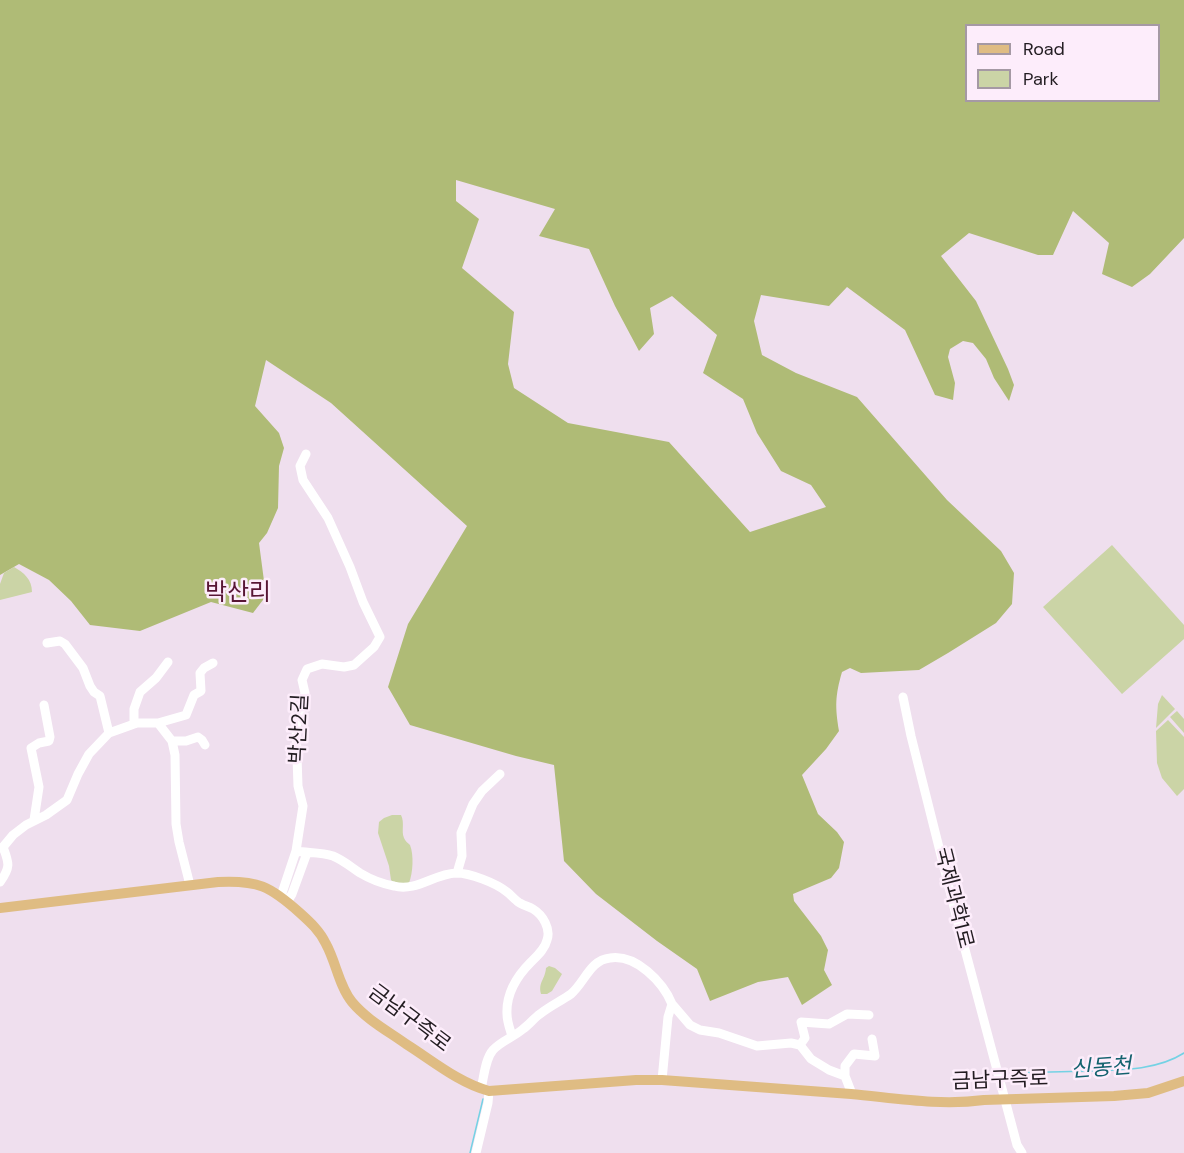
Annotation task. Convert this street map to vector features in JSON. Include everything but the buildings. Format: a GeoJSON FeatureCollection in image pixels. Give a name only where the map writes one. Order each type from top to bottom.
{"type":"FeatureCollection","features":[{"type":"Feature","properties":{"kind":"main road","name":"금남구즉로"},"geometry":{"type":"LineString","coordinates":[[0,908],[190,885],[242,881],[262,886],[284,899],[314,926],[326,943],[351,1000],[367,1017],[452,1075],[485,1090],[662,1080],[852,1094],[926,1102],[963,1103],[1148,1093],[1184,1081]]}},
{"type":"Feature","properties":{"kind":"street","name":"박산2길"},"geometry":{"type":"LineString","coordinates":[[302,852],[303,806],[298,786],[296,727],[304,693],[302,680],[307,669],[322,664],[344,667],[354,665],[375,647],[380,637],[328,518],[303,480],[300,466],[306,454]]}},
{"type":"Feature","properties":{"kind":"street"},"geometry":{"type":"LineString","coordinates":[[47,643],[60,642],[73,653],[83,668],[90,686],[100,696],[109,734]]}},
{"type":"Feature","properties":{"kind":"street"},"geometry":{"type":"LineString","coordinates":[[134,724],[134,709],[140,692],[156,678],[168,662]]}},
{"type":"Feature","properties":{"kind":"street"},"geometry":{"type":"LineString","coordinates":[[0,882],[9,867],[9,860],[1,848],[13,835],[67,800],[89,754],[109,734],[134,724],[158,723],[186,715],[194,695],[201,691],[200,673],[213,663]]}},
{"type":"Feature","properties":{"kind":"street","name":"국제과학1로"},"geometry":{"type":"LineString","coordinates":[[903,697],[959,927],[1017,1145],[1022,1153]]}},
{"type":"Feature","properties":{"kind":"street"},"geometry":{"type":"LineString","coordinates":[[34,820],[39,787],[31,748],[49,741],[45,705]]}},
{"type":"Feature","properties":{"kind":"street"},"geometry":{"type":"LineString","coordinates":[[158,723],[171,741],[175,755],[176,824],[190,885]]}},
{"type":"Feature","properties":{"kind":"street"},"geometry":{"type":"LineString","coordinates":[[171,741],[186,741],[198,737],[205,745]]}},
{"type":"Feature","properties":{"kind":"street"},"geometry":{"type":"LineString","coordinates":[[457,873],[462,856],[461,833],[473,804],[482,791],[500,774]]}},
{"type":"Feature","properties":{"kind":"street"},"geometry":{"type":"LineString","coordinates":[[284,899],[292,894],[302,852],[333,856],[360,873],[396,887],[422,884],[447,874],[457,873],[495,884],[508,892],[518,903],[534,910],[546,923],[548,935],[541,952],[514,982],[507,1015],[512,1036]]}},
{"type":"Feature","properties":{"kind":"street"},"geometry":{"type":"LineString","coordinates":[[476,1153],[488,1103],[485,1090],[488,1058],[492,1051],[524,1029],[538,1015],[570,994],[581,984],[592,967],[599,961],[609,958],[627,959],[638,964],[667,992],[672,1004],[690,1025],[757,1046],[790,1043],[800,1045],[811,1059],[845,1076]]}},
{"type":"Feature","properties":{"kind":"street"},"geometry":{"type":"LineString","coordinates":[[662,1080],[668,1017],[672,1004]]}},
{"type":"Feature","properties":{"kind":"street"},"geometry":{"type":"LineString","coordinates":[[800,1045],[805,1038],[801,1022],[829,1024],[847,1014],[869,1015]]}},
{"type":"Feature","properties":{"kind":"street"},"geometry":{"type":"LineString","coordinates":[[852,1094],[844,1066],[854,1054],[875,1056],[872,1039]]}},
{"type":"Feature","properties":{"kind":"green space"},"geometry":{"type":"Polygon","coordinates":[[[0,0],[1184,0],[1184,238],[1150,274],[1132,287],[1102,274],[1109,243],[1073,211],[1053,255],[1038,255],[969,233],[941,256],[976,301],[1008,369],[1014,385],[1009,401],[994,378],[986,359],[973,343],[963,341],[950,349],[948,357],[955,383],[953,400],[935,395],[905,330],[847,287],[829,306],[761,295],[754,321],[762,355],[796,373],[857,397],[947,500],[1001,551],[1014,573],[1012,604],[996,623],[919,670],[861,673],[850,668],[842,672],[836,702],[839,731],[802,775],[818,814],[844,842],[839,868],[831,878],[793,894],[794,901],[821,936],[828,950],[824,970],[832,985],[802,1005],[788,977],[758,982],[710,1001],[697,969],[596,894],[564,861],[554,765],[410,725],[388,687],[408,624],[467,526],[331,403],[266,360],[255,406],[279,433],[284,448],[279,466],[278,508],[267,533],[259,543],[266,596],[253,613],[211,602],[140,631],[90,625],[71,601],[49,580],[19,564],[0,575],[0,0]],[[456,180],[456,201],[479,219],[462,268],[514,312],[508,364],[514,388],[568,423],[669,442],[750,532],[826,507],[811,485],[781,471],[757,433],[743,399],[703,373],[717,335],[672,296],[650,308],[654,334],[639,351],[589,249],[539,236],[555,209],[456,180]]]}},
{"type":"Feature","properties":{"kind":"green space"},"geometry":{"type":"Polygon","coordinates":[[[1112,545],[1184,625],[1184,639],[1122,694],[1043,607],[1112,545]]]}},
{"type":"Feature","properties":{"kind":"green space"},"geometry":{"type":"Polygon","coordinates":[[[14,567],[27,577],[31,583],[32,592],[0,600],[0,584],[4,573],[14,567]]]}},
{"type":"Feature","properties":{"kind":"green space"},"geometry":{"type":"Polygon","coordinates":[[[1162,695],[1175,709],[1156,728],[1158,704],[1162,695]]]}},
{"type":"Feature","properties":{"kind":"green space"},"geometry":{"type":"Polygon","coordinates":[[[1177,711],[1184,719],[1184,733],[1170,717],[1177,711]]]}},
{"type":"Feature","properties":{"kind":"green space"},"geometry":{"type":"Polygon","coordinates":[[[1168,720],[1184,737],[1184,789],[1177,796],[1162,778],[1157,763],[1156,731],[1168,720]]]}},
{"type":"Feature","properties":{"kind":"green space"},"geometry":{"type":"Polygon","coordinates":[[[392,815],[401,815],[403,835],[411,849],[412,864],[409,883],[395,884],[391,880],[389,866],[378,833],[379,822],[392,815]]]}},
{"type":"Feature","properties":{"kind":"green space"},"geometry":{"type":"Polygon","coordinates":[[[549,966],[562,974],[552,991],[541,994],[541,984],[546,968],[549,966]]]}},
{"type":"Feature","properties":{"kind":"waterway","name":"신동천"},"geometry":{"type":"LineString","coordinates":[[1015,1073],[1136,1068],[1161,1063],[1184,1053]]}},
{"type":"Feature","properties":{"kind":"waterway"},"geometry":{"type":"LineString","coordinates":[[470,1153],[483,1099]]}},
{"type":"Feature","properties":{"kind":"district","name":"박산리"},"geometry":{"type":"Point","coordinates":[238,594]}}]}
